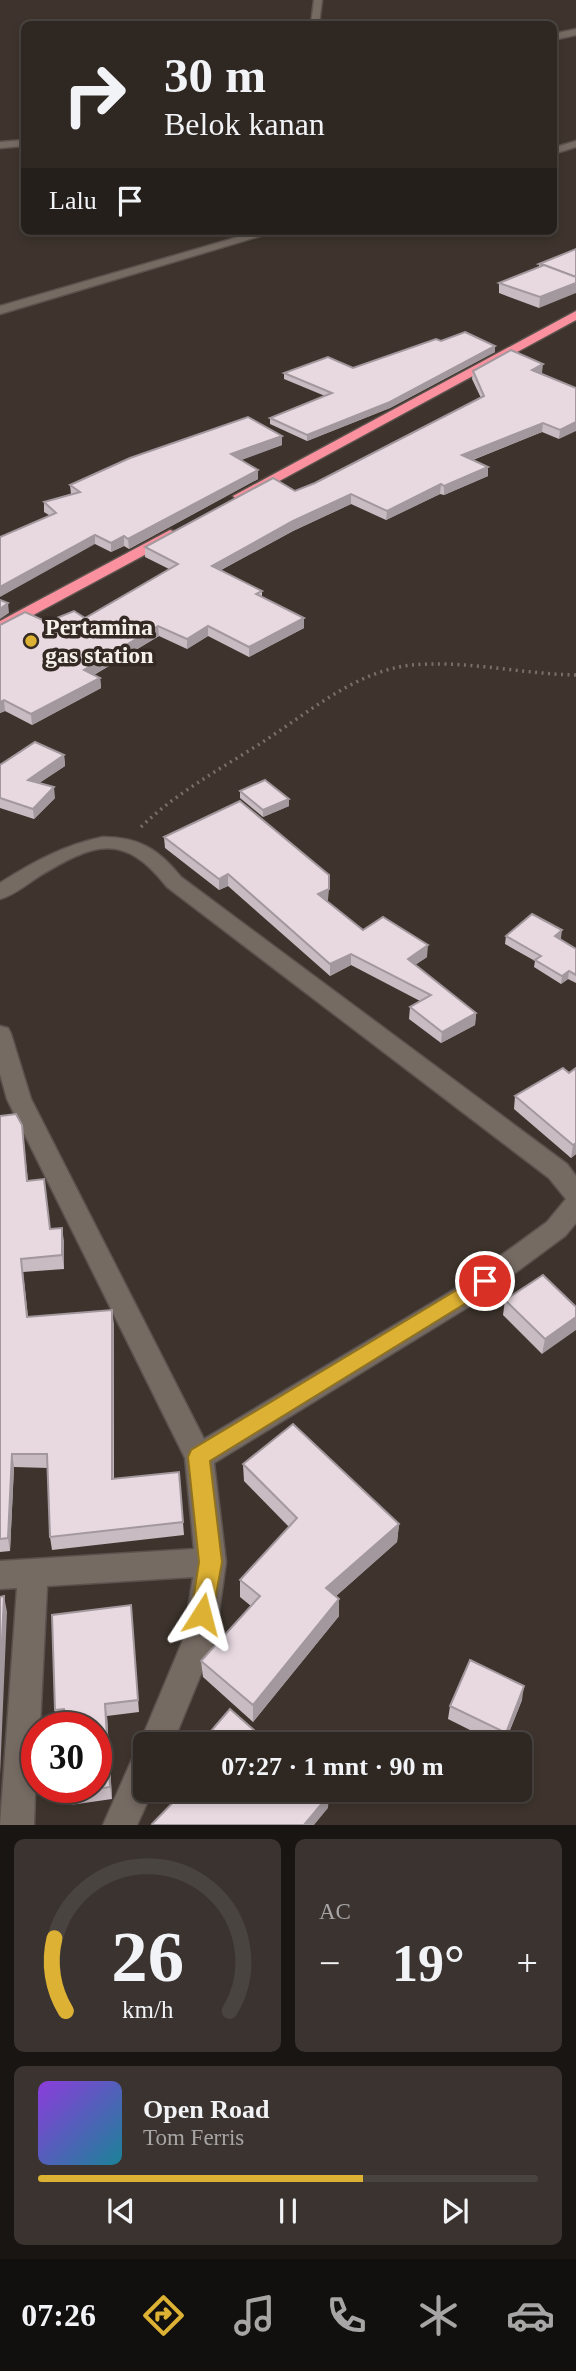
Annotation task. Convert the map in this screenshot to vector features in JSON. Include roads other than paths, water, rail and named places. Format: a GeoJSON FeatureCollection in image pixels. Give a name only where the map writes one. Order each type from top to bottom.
{"type":"FeatureCollection","features":[{"type":"Feature","properties":{"kind":"highway"},"geometry":{"type":"LineString","coordinates":[[221,507],[576,315]]}},
{"type":"Feature","properties":{"kind":"highway"},"geometry":{"type":"LineString","coordinates":[[0,628],[184,527]]}},
{"type":"Feature","properties":{"kind":"street"},"geometry":{"type":"LineString","coordinates":[[315,21],[318,0]]}},
{"type":"Feature","properties":{"kind":"street"},"geometry":{"type":"LineString","coordinates":[[557,36],[576,32]]}},
{"type":"Feature","properties":{"kind":"street"},"geometry":{"type":"LineString","coordinates":[[0,145],[21,143]]}},
{"type":"Feature","properties":{"kind":"street"},"geometry":{"type":"LineString","coordinates":[[557,149],[576,144]]}},
{"type":"Feature","properties":{"kind":"street"},"geometry":{"type":"LineString","coordinates":[[0,310],[257,235]]}},
{"type":"Feature","properties":{"kind":"street"},"geometry":{"type":"LineString","coordinates":[[0,892],[69,852],[114,843],[139,848],[174,882],[558,1171],[576,1194]]}},
{"type":"Feature","properties":{"kind":"street"},"geometry":{"type":"LineString","coordinates":[[0,1034],[9,1098],[198,1457],[211,1562],[198,1640],[160,1732]]}},
{"type":"Feature","properties":{"kind":"street"},"geometry":{"type":"LineString","coordinates":[[198,1457],[440,1311],[530,1252],[572,1216],[576,1205]]}},
{"type":"Feature","properties":{"kind":"street"},"geometry":{"type":"LineString","coordinates":[[0,1575],[211,1562]]}},
{"type":"Feature","properties":{"kind":"street"},"geometry":{"type":"LineString","coordinates":[[17,1825],[33,1573]]}},
{"type":"Feature","properties":{"kind":"street"},"geometry":{"type":"LineString","coordinates":[[120,1825],[133,1796]]}},
{"type":"Feature","properties":{"kind":"place","name":"Pertamina gas station"},"geometry":{"type":"Point","coordinates":[31,641]}}]}
